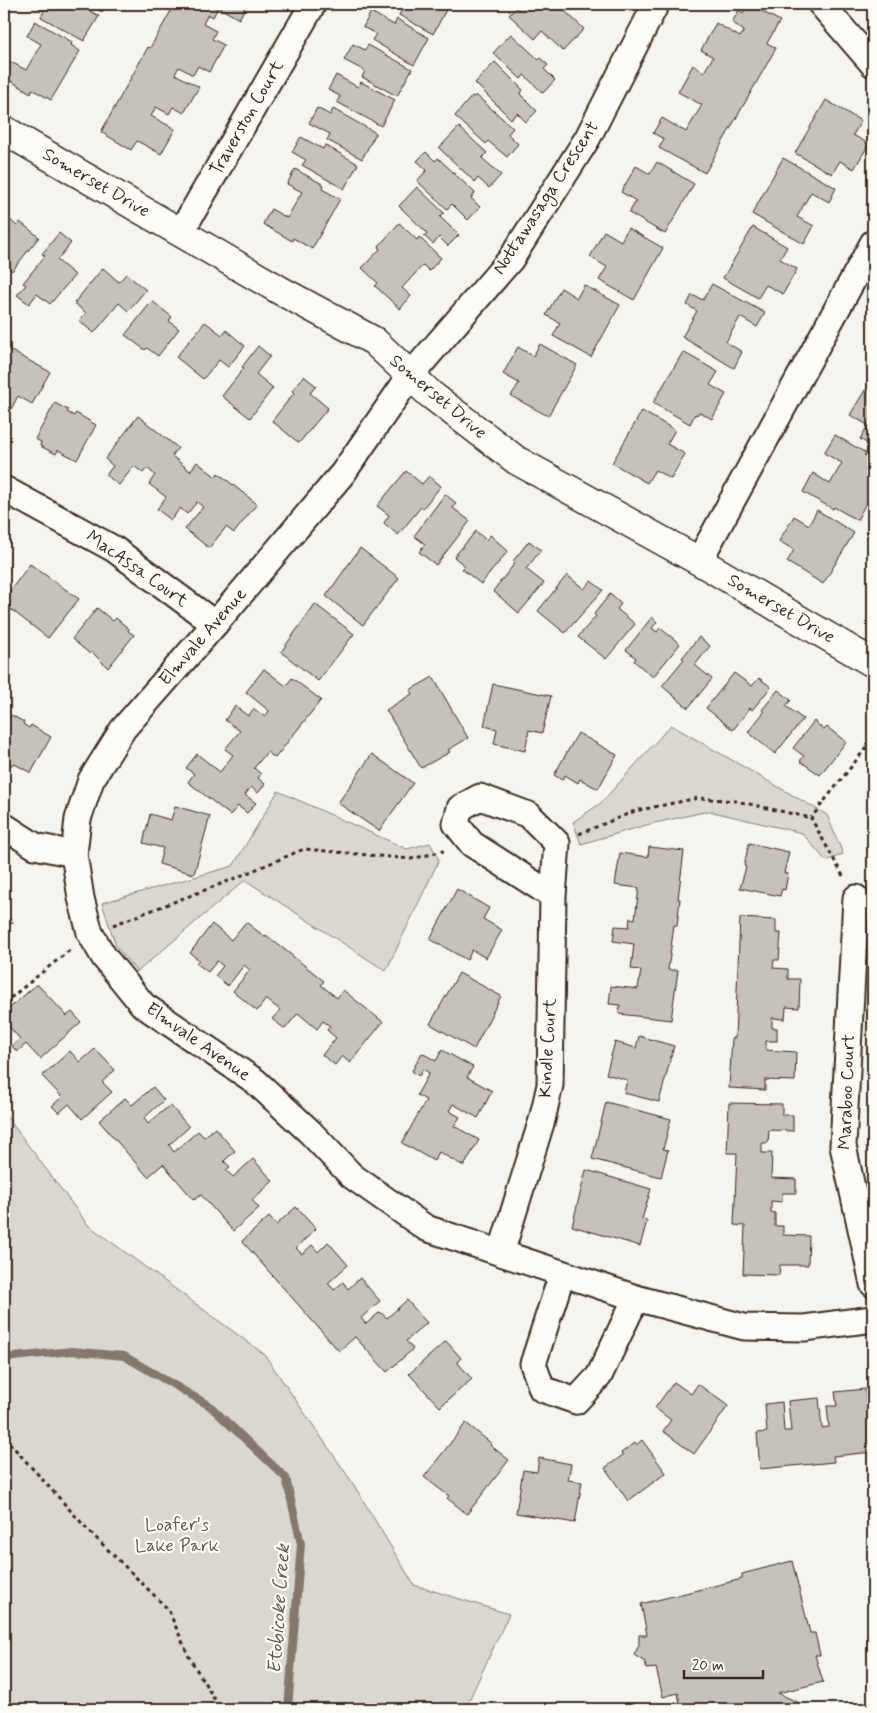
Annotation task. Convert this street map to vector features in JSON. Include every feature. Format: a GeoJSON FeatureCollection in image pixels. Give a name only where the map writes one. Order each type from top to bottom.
{"type":"FeatureCollection","features":[{"type":"Feature","properties":{"kind":"street","name":"Traverston Court"},"geometry":{"type":"LineString","coordinates":[[181,232],[313,4]]}},
{"type":"Feature","properties":{"kind":"street","name":"Nottawasaga Crescent"},"geometry":{"type":"LineString","coordinates":[[410,376],[511,259],[587,139],[656,4]]}},
{"type":"Feature","properties":{"kind":"street"},"geometry":{"type":"LineString","coordinates":[[821,4],[873,64]]}},
{"type":"Feature","properties":{"kind":"street","name":"Somerset Drive"},"geometry":{"type":"LineString","coordinates":[[4,130],[283,292],[374,341],[430,394],[516,460],[699,561],[873,663]]}},
{"type":"Feature","properties":{"kind":"street"},"geometry":{"type":"LineString","coordinates":[[699,561],[873,243]]}},
{"type":"Feature","properties":{"kind":"street","name":"Elmvale Avenue"},"geometry":{"type":"LineString","coordinates":[[410,376],[343,473],[123,729],[91,780],[78,819],[74,854],[81,898],[90,933],[104,957],[143,1004],[255,1081],[310,1132],[352,1176],[426,1228],[636,1298],[744,1327],[804,1328],[873,1319]]}},
{"type":"Feature","properties":{"kind":"street","name":"MacAssa Court"},"geometry":{"type":"LineString","coordinates":[[4,489],[114,549],[215,624]]}},
{"type":"Feature","properties":{"kind":"street"},"geometry":{"type":"LineString","coordinates":[[553,896],[472,844],[456,824],[460,808],[480,797],[529,815],[557,843]]}},
{"type":"Feature","properties":{"kind":"street"},"geometry":{"type":"LineString","coordinates":[[4,826],[35,846],[74,854]]}},
{"type":"Feature","properties":{"kind":"street","name":"Kindle Court"},"geometry":{"type":"LineString","coordinates":[[501,1253],[542,1120],[550,1085],[553,896],[557,843]]}},
{"type":"Feature","properties":{"kind":"street","name":"Maraboo Court"},"geometry":{"type":"LineString","coordinates":[[856,898],[843,1146],[873,1284]]}},
{"type":"Feature","properties":{"kind":"street"},"geometry":{"type":"LineString","coordinates":[[562,1274],[533,1364],[542,1388],[576,1401],[599,1376],[636,1298]]}},
{"type":"Feature","properties":{"kind":"path"},"geometry":{"type":"LineString","coordinates":[[811,818],[873,739]]}},
{"type":"Feature","properties":{"kind":"path"},"geometry":{"type":"LineString","coordinates":[[557,843],[635,811],[698,798],[736,801],[811,818],[856,898]]}},
{"type":"Feature","properties":{"kind":"path"},"geometry":{"type":"LineString","coordinates":[[4,1003],[90,933],[226,882],[304,849],[411,859],[472,844]]}},
{"type":"Feature","properties":{"kind":"path"},"geometry":{"type":"LineString","coordinates":[[4,1437],[89,1531],[168,1609],[189,1657],[216,1702],[217,1709]]}},
{"type":"Feature","properties":{"kind":"green space"},"geometry":{"type":"Polygon","coordinates":[[[671,725],[827,815],[843,854],[826,861],[802,833],[709,811],[650,824],[581,844],[573,822],[601,803],[671,725]]]}},
{"type":"Feature","properties":{"kind":"green space"},"geometry":{"type":"Polygon","coordinates":[[[278,791],[407,849],[430,843],[439,860],[386,971],[245,880],[137,972],[116,946],[102,903],[233,866],[278,791]]]}},
{"type":"Feature","properties":{"kind":"green space","name":"Loafer's Lake Park"},"geometry":{"type":"Polygon","coordinates":[[[4,1113],[88,1225],[264,1354],[352,1482],[414,1585],[509,1614],[465,1709],[4,1709],[4,1113]]]}},
{"type":"Feature","properties":{"kind":"building"},"geometry":{"type":"Polygon","coordinates":[[[32,4],[78,4],[99,16],[84,41],[41,17],[44,11],[32,4]]]}},
{"type":"Feature","properties":{"kind":"building"},"geometry":{"type":"Polygon","coordinates":[[[88,4],[107,4],[102,12],[88,4]]]}},
{"type":"Feature","properties":{"kind":"building"},"geometry":{"type":"Polygon","coordinates":[[[173,4],[247,4],[239,19],[218,7],[213,17],[208,14],[203,24],[216,31],[212,39],[224,45],[209,72],[198,66],[193,75],[179,67],[175,74],[199,87],[184,113],[173,107],[169,114],[156,107],[151,116],[175,129],[161,154],[137,141],[131,150],[101,132],[148,47],[150,48],[172,9],[173,4]]]}},
{"type":"Feature","properties":{"kind":"building"},"geometry":{"type":"Polygon","coordinates":[[[391,4],[440,4],[447,8],[433,34],[399,15],[402,10],[391,4]]]}},
{"type":"Feature","properties":{"kind":"building"},"geometry":{"type":"Polygon","coordinates":[[[520,4],[570,4],[564,10],[584,29],[563,51],[542,31],[535,39],[509,15],[520,4]]]}},
{"type":"Feature","properties":{"kind":"building"},"geometry":{"type":"Polygon","coordinates":[[[748,4],[780,21],[767,43],[776,48],[705,173],[659,148],[664,139],[653,133],[662,118],[686,132],[702,105],[678,92],[693,65],[704,72],[713,57],[701,50],[716,23],[740,37],[744,31],[732,22],[739,10],[743,13],[748,4]]]}},
{"type":"Feature","properties":{"kind":"building"},"geometry":{"type":"Polygon","coordinates":[[[371,12],[394,25],[397,19],[429,38],[414,65],[372,40],[376,34],[363,27],[371,12]]]}},
{"type":"Feature","properties":{"kind":"building"},"geometry":{"type":"Polygon","coordinates":[[[35,21],[72,42],[71,45],[80,51],[51,100],[32,89],[31,93],[4,77],[11,62],[26,70],[41,44],[27,36],[35,21]]]}},
{"type":"Feature","properties":{"kind":"building"},"geometry":{"type":"Polygon","coordinates":[[[511,34],[539,60],[540,58],[548,65],[544,69],[555,80],[543,93],[524,75],[521,79],[493,53],[511,34]]]}},
{"type":"Feature","properties":{"kind":"building"},"geometry":{"type":"Polygon","coordinates":[[[353,44],[365,50],[368,45],[412,69],[397,96],[362,77],[365,71],[344,60],[353,44]]]}},
{"type":"Feature","properties":{"kind":"building"},"geometry":{"type":"Polygon","coordinates":[[[495,62],[523,90],[520,94],[537,111],[526,122],[517,113],[511,119],[475,83],[495,62]]]}},
{"type":"Feature","properties":{"kind":"building"},"geometry":{"type":"Polygon","coordinates":[[[336,75],[358,87],[361,82],[395,100],[381,126],[337,102],[340,96],[328,90],[336,75]]]}},
{"type":"Feature","properties":{"kind":"building"},"geometry":{"type":"Polygon","coordinates":[[[476,95],[513,128],[508,134],[518,144],[507,157],[488,141],[486,144],[455,116],[472,96],[476,95]]]}},
{"type":"Feature","properties":{"kind":"building"},"geometry":{"type":"Polygon","coordinates":[[[826,100],[861,121],[853,135],[869,144],[854,169],[840,161],[832,174],[795,153],[826,100]]]}},
{"type":"Feature","properties":{"kind":"building"},"geometry":{"type":"Polygon","coordinates":[[[317,108],[330,115],[333,109],[376,133],[362,159],[327,140],[330,134],[309,123],[317,108]]]}},
{"type":"Feature","properties":{"kind":"building"},"geometry":{"type":"Polygon","coordinates":[[[459,127],[487,153],[482,158],[501,175],[489,188],[478,178],[475,182],[439,148],[459,127]]]}},
{"type":"Feature","properties":{"kind":"building"},"geometry":{"type":"Polygon","coordinates":[[[301,137],[323,149],[325,145],[358,164],[344,189],[302,165],[306,160],[292,152],[301,137]]]}},
{"type":"Feature","properties":{"kind":"building"},"geometry":{"type":"Polygon","coordinates":[[[426,152],[435,161],[438,158],[475,193],[471,198],[480,207],[468,220],[452,204],[447,209],[417,181],[427,170],[417,161],[426,152]]]}},
{"type":"Feature","properties":{"kind":"building"},"geometry":{"type":"Polygon","coordinates":[[[783,158],[836,188],[829,202],[811,192],[797,217],[814,226],[804,244],[752,214],[783,158]]]}},
{"type":"Feature","properties":{"kind":"building"},"geometry":{"type":"Polygon","coordinates":[[[657,162],[694,184],[665,234],[629,213],[636,201],[621,192],[636,166],[650,174],[657,162]]]}},
{"type":"Feature","properties":{"kind":"building"},"geometry":{"type":"Polygon","coordinates":[[[295,169],[324,185],[322,189],[340,199],[312,249],[293,238],[292,241],[263,224],[271,209],[287,218],[302,192],[287,184],[295,169]]]}},
{"type":"Feature","properties":{"kind":"building"},"geometry":{"type":"Polygon","coordinates":[[[417,187],[444,213],[440,217],[459,235],[448,246],[439,237],[433,244],[424,236],[427,233],[399,206],[417,187]]]}},
{"type":"Feature","properties":{"kind":"building"},"geometry":{"type":"Polygon","coordinates":[[[7,217],[17,226],[20,222],[39,237],[12,271],[4,264],[4,221],[7,217]]]}},
{"type":"Feature","properties":{"kind":"building"},"geometry":{"type":"Polygon","coordinates":[[[399,223],[417,240],[419,237],[441,258],[429,271],[423,265],[402,288],[411,296],[400,309],[375,286],[378,283],[362,268],[380,249],[378,247],[399,223]]]}},
{"type":"Feature","properties":{"kind":"building"},"geometry":{"type":"Polygon","coordinates":[[[753,227],[787,247],[780,259],[797,269],[783,294],[766,285],[758,298],[723,278],[753,227]]]}},
{"type":"Feature","properties":{"kind":"building"},"geometry":{"type":"Polygon","coordinates":[[[628,228],[663,248],[634,300],[599,280],[607,267],[590,257],[604,231],[621,241],[628,228]]]}},
{"type":"Feature","properties":{"kind":"building"},"geometry":{"type":"Polygon","coordinates":[[[59,233],[71,243],[57,260],[75,275],[50,304],[37,294],[29,304],[17,295],[26,285],[23,283],[45,256],[42,254],[59,233]]]}},
{"type":"Feature","properties":{"kind":"building"},"geometry":{"type":"Polygon","coordinates":[[[103,268],[119,282],[126,274],[146,290],[128,311],[119,303],[94,333],[79,321],[86,313],[74,303],[103,268]]]}},
{"type":"Feature","properties":{"kind":"building"},"geometry":{"type":"Polygon","coordinates":[[[712,284],[765,313],[757,327],[740,317],[726,342],[742,352],[734,368],[682,337],[697,311],[687,305],[692,295],[703,300],[712,284]]]}},
{"type":"Feature","properties":{"kind":"building"},"geometry":{"type":"Polygon","coordinates":[[[584,285],[620,305],[591,357],[553,336],[560,323],[546,315],[561,288],[577,298],[584,285]]]}},
{"type":"Feature","properties":{"kind":"building"},"geometry":{"type":"Polygon","coordinates":[[[152,301],[172,317],[169,321],[179,329],[158,356],[147,348],[145,350],[125,335],[152,301]]]}},
{"type":"Feature","properties":{"kind":"building"},"geometry":{"type":"Polygon","coordinates":[[[205,322],[222,335],[226,330],[245,346],[228,367],[219,360],[203,379],[176,357],[205,322]]]}},
{"type":"Feature","properties":{"kind":"building"},"geometry":{"type":"Polygon","coordinates":[[[540,344],[577,365],[548,416],[511,396],[519,383],[503,374],[518,347],[533,356],[540,344]]]}},
{"type":"Feature","properties":{"kind":"building"},"geometry":{"type":"Polygon","coordinates":[[[258,346],[270,356],[256,374],[273,388],[250,418],[222,396],[258,346]]]}},
{"type":"Feature","properties":{"kind":"building"},"geometry":{"type":"Polygon","coordinates":[[[4,347],[50,372],[32,404],[18,396],[8,415],[4,412],[4,347]]]}},
{"type":"Feature","properties":{"kind":"building"},"geometry":{"type":"Polygon","coordinates":[[[683,352],[718,372],[710,385],[726,394],[712,419],[699,412],[697,415],[695,414],[690,424],[653,403],[683,352]]]}},
{"type":"Feature","properties":{"kind":"building"},"geometry":{"type":"Polygon","coordinates":[[[304,376],[316,386],[310,393],[328,408],[299,443],[272,421],[294,393],[292,391],[304,376]]]}},
{"type":"Feature","properties":{"kind":"building"},"geometry":{"type":"Polygon","coordinates":[[[865,390],[873,394],[873,447],[860,439],[868,425],[850,415],[865,390]]]}},
{"type":"Feature","properties":{"kind":"building"},"geometry":{"type":"Polygon","coordinates":[[[55,403],[68,410],[67,412],[74,416],[76,413],[96,425],[77,460],[58,450],[56,454],[40,446],[41,442],[35,439],[55,403]]]}},
{"type":"Feature","properties":{"kind":"building"},"geometry":{"type":"Polygon","coordinates":[[[642,411],[675,430],[667,444],[685,454],[671,479],[655,470],[647,483],[612,463],[642,411]]]}},
{"type":"Feature","properties":{"kind":"building"},"geometry":{"type":"Polygon","coordinates":[[[138,416],[178,448],[172,456],[190,471],[197,462],[216,477],[218,473],[257,504],[234,533],[226,527],[209,548],[185,529],[203,507],[197,502],[187,514],[180,508],[171,520],[157,509],[166,497],[149,484],[155,475],[147,468],[143,473],[134,466],[119,485],[106,475],[113,466],[105,459],[138,416]]]}},
{"type":"Feature","properties":{"kind":"building"},"geometry":{"type":"Polygon","coordinates":[[[835,435],[866,453],[864,455],[873,460],[873,490],[857,520],[803,492],[813,473],[830,484],[842,463],[824,453],[835,435]]]}},
{"type":"Feature","properties":{"kind":"building"},"geometry":{"type":"Polygon","coordinates":[[[406,471],[422,484],[429,476],[441,486],[398,535],[384,523],[389,515],[377,506],[406,471]]]}},
{"type":"Feature","properties":{"kind":"building"},"geometry":{"type":"Polygon","coordinates":[[[445,494],[456,503],[453,508],[470,521],[436,565],[419,552],[425,544],[414,536],[445,494]]]}},
{"type":"Feature","properties":{"kind":"building"},"geometry":{"type":"Polygon","coordinates":[[[817,510],[854,533],[823,584],[787,562],[794,550],[779,541],[794,516],[809,525],[817,510]]]}},
{"type":"Feature","properties":{"kind":"building"},"geometry":{"type":"Polygon","coordinates":[[[476,531],[486,540],[490,535],[508,551],[481,584],[462,569],[465,566],[454,557],[476,531]]]}},
{"type":"Feature","properties":{"kind":"building"},"geometry":{"type":"Polygon","coordinates":[[[529,541],[541,550],[526,569],[544,583],[519,613],[493,591],[529,541]]]}},
{"type":"Feature","properties":{"kind":"building"},"geometry":{"type":"Polygon","coordinates":[[[360,548],[399,578],[363,625],[326,596],[360,548]]]}},
{"type":"Feature","properties":{"kind":"building"},"geometry":{"type":"Polygon","coordinates":[[[30,564],[79,599],[48,638],[4,604],[4,599],[30,564]]]}},
{"type":"Feature","properties":{"kind":"building"},"geometry":{"type":"Polygon","coordinates":[[[567,575],[584,589],[591,581],[603,590],[565,633],[538,611],[567,575]]]}},
{"type":"Feature","properties":{"kind":"building"},"geometry":{"type":"Polygon","coordinates":[[[610,594],[621,604],[617,609],[635,624],[606,659],[578,637],[596,616],[594,614],[610,594]]]}},
{"type":"Feature","properties":{"kind":"building"},"geometry":{"type":"Polygon","coordinates":[[[315,604],[354,634],[318,681],[281,652],[315,604]]]}},
{"type":"Feature","properties":{"kind":"building"},"geometry":{"type":"Polygon","coordinates":[[[97,608],[113,621],[116,618],[134,635],[108,668],[92,652],[90,654],[72,639],[97,608]]]}},
{"type":"Feature","properties":{"kind":"building"},"geometry":{"type":"Polygon","coordinates":[[[652,617],[657,622],[652,628],[657,632],[660,628],[680,644],[653,677],[634,661],[636,658],[626,650],[652,617]]]}},
{"type":"Feature","properties":{"kind":"building"},"geometry":{"type":"Polygon","coordinates":[[[699,637],[710,646],[695,665],[712,679],[688,708],[662,686],[699,637]]]}},
{"type":"Feature","properties":{"kind":"building"},"geometry":{"type":"Polygon","coordinates":[[[264,669],[286,686],[292,678],[321,700],[275,758],[267,752],[254,768],[261,774],[258,778],[265,784],[258,793],[251,787],[245,795],[256,803],[247,813],[238,806],[230,815],[188,782],[194,774],[186,768],[197,754],[220,772],[233,755],[225,749],[240,731],[225,720],[235,706],[248,716],[254,709],[265,717],[269,711],[246,692],[264,669]]]}},
{"type":"Feature","properties":{"kind":"building"},"geometry":{"type":"Polygon","coordinates":[[[734,673],[752,686],[759,678],[771,687],[752,710],[750,708],[733,730],[706,708],[734,673]]]}},
{"type":"Feature","properties":{"kind":"building"},"geometry":{"type":"Polygon","coordinates":[[[433,677],[468,738],[448,750],[450,752],[421,768],[386,710],[412,694],[410,690],[433,677]]]}},
{"type":"Feature","properties":{"kind":"building"},"geometry":{"type":"Polygon","coordinates":[[[493,684],[551,696],[542,733],[529,730],[525,751],[494,744],[497,729],[484,726],[493,684]]]}},
{"type":"Feature","properties":{"kind":"building"},"geometry":{"type":"Polygon","coordinates":[[[778,690],[791,700],[786,706],[803,719],[775,754],[748,732],[778,690]]]}},
{"type":"Feature","properties":{"kind":"building"},"geometry":{"type":"Polygon","coordinates":[[[11,715],[24,722],[23,724],[29,728],[31,725],[51,737],[31,773],[13,763],[11,766],[4,762],[4,727],[11,715]]]}},
{"type":"Feature","properties":{"kind":"building"},"geometry":{"type":"Polygon","coordinates":[[[814,721],[824,730],[827,727],[846,742],[820,775],[800,761],[804,756],[793,748],[814,721]]]}},
{"type":"Feature","properties":{"kind":"building"},"geometry":{"type":"Polygon","coordinates":[[[578,733],[617,755],[598,789],[580,779],[578,783],[565,775],[562,780],[554,775],[578,733]]]}},
{"type":"Feature","properties":{"kind":"building"},"geometry":{"type":"Polygon","coordinates":[[[372,754],[413,783],[379,831],[338,803],[372,754]]]}},
{"type":"Feature","properties":{"kind":"building"},"geometry":{"type":"Polygon","coordinates":[[[175,806],[210,816],[194,874],[159,864],[163,848],[143,843],[150,814],[171,820],[175,806]]]}},
{"type":"Feature","properties":{"kind":"building"},"geometry":{"type":"Polygon","coordinates":[[[749,843],[789,852],[784,873],[788,874],[785,890],[782,889],[780,896],[740,888],[746,867],[744,866],[749,843]]]}},
{"type":"Feature","properties":{"kind":"building"},"geometry":{"type":"Polygon","coordinates":[[[649,847],[684,851],[678,899],[680,899],[677,926],[674,925],[668,970],[678,970],[671,1020],[619,1014],[620,1005],[609,1004],[611,986],[638,989],[641,970],[631,969],[634,944],[613,941],[615,926],[629,927],[630,918],[635,919],[639,888],[615,885],[620,853],[648,857],[649,847]]]}},
{"type":"Feature","properties":{"kind":"building"},"geometry":{"type":"Polygon","coordinates":[[[457,889],[489,908],[483,919],[502,930],[486,958],[472,950],[467,960],[430,939],[457,889]]]}},
{"type":"Feature","properties":{"kind":"building"},"geometry":{"type":"Polygon","coordinates":[[[4,913],[13,922],[4,930],[4,913]]]}},
{"type":"Feature","properties":{"kind":"building"},"geometry":{"type":"Polygon","coordinates":[[[740,918],[776,920],[776,933],[781,933],[779,960],[774,960],[773,968],[788,969],[788,979],[800,979],[799,1008],[786,1007],[785,1019],[772,1018],[772,1028],[777,1028],[777,1041],[766,1041],[766,1050],[796,1052],[795,1081],[765,1080],[765,1090],[729,1088],[732,1038],[735,1038],[740,918]]]}},
{"type":"Feature","properties":{"kind":"building"},"geometry":{"type":"Polygon","coordinates":[[[246,922],[265,937],[266,935],[324,981],[321,985],[337,998],[343,990],[383,1022],[350,1063],[342,1056],[335,1065],[322,1055],[336,1038],[327,1030],[330,1026],[323,1021],[317,1029],[298,1013],[285,1029],[272,1019],[280,1010],[266,999],[257,1011],[233,991],[250,970],[244,965],[228,986],[215,976],[223,966],[217,961],[208,972],[196,963],[199,960],[190,953],[212,924],[231,940],[246,922]]]}},
{"type":"Feature","properties":{"kind":"building"},"geometry":{"type":"Polygon","coordinates":[[[459,973],[501,996],[474,1049],[430,1024],[459,973]]]}},
{"type":"Feature","properties":{"kind":"building"},"geometry":{"type":"Polygon","coordinates":[[[37,984],[67,1016],[72,1012],[81,1022],[40,1059],[26,1044],[17,1052],[12,1046],[20,1039],[4,1021],[4,1013],[37,984]]]}},
{"type":"Feature","properties":{"kind":"building"},"geometry":{"type":"Polygon","coordinates":[[[639,1036],[674,1046],[659,1102],[624,1093],[627,1080],[606,1074],[615,1042],[636,1048],[639,1036]]]}},
{"type":"Feature","properties":{"kind":"building"},"geometry":{"type":"Polygon","coordinates":[[[95,1049],[115,1070],[102,1082],[112,1092],[82,1119],[69,1104],[59,1113],[52,1106],[62,1097],[42,1076],[70,1051],[80,1062],[95,1049]]]}},
{"type":"Feature","properties":{"kind":"building"},"geometry":{"type":"Polygon","coordinates":[[[442,1050],[473,1067],[467,1077],[492,1091],[478,1118],[453,1104],[449,1111],[460,1117],[454,1126],[479,1140],[464,1166],[439,1152],[434,1161],[402,1143],[426,1100],[417,1095],[429,1073],[423,1069],[419,1076],[412,1071],[422,1053],[436,1061],[442,1050]]]}},
{"type":"Feature","properties":{"kind":"building"},"geometry":{"type":"Polygon","coordinates":[[[153,1087],[164,1100],[144,1118],[148,1124],[170,1105],[189,1127],[169,1145],[174,1152],[198,1131],[204,1137],[215,1128],[235,1151],[224,1161],[230,1167],[226,1170],[233,1177],[253,1159],[273,1181],[252,1200],[259,1208],[233,1231],[201,1195],[194,1200],[163,1164],[148,1177],[99,1121],[125,1098],[132,1105],[153,1087]]]}},
{"type":"Feature","properties":{"kind":"building"},"geometry":{"type":"Polygon","coordinates":[[[606,1102],[671,1119],[663,1149],[668,1150],[661,1177],[592,1159],[606,1102]]]}},
{"type":"Feature","properties":{"kind":"building"},"geometry":{"type":"Polygon","coordinates":[[[729,1103],[782,1104],[782,1115],[793,1115],[793,1131],[769,1130],[768,1143],[762,1143],[762,1153],[772,1153],[771,1178],[796,1179],[796,1193],[782,1193],[782,1202],[771,1201],[771,1212],[775,1213],[775,1226],[783,1226],[783,1235],[809,1236],[808,1265],[780,1265],[779,1275],[743,1274],[745,1226],[734,1225],[737,1153],[727,1153],[729,1103]]]}},
{"type":"Feature","properties":{"kind":"building"},"geometry":{"type":"Polygon","coordinates":[[[586,1170],[651,1189],[642,1219],[647,1221],[640,1246],[572,1226],[586,1170]]]}},
{"type":"Feature","properties":{"kind":"building"},"geometry":{"type":"Polygon","coordinates":[[[296,1207],[316,1229],[296,1248],[302,1254],[312,1245],[318,1252],[328,1242],[348,1265],[328,1283],[334,1290],[343,1282],[348,1289],[360,1278],[380,1301],[361,1318],[366,1324],[380,1312],[387,1318],[407,1300],[427,1323],[406,1341],[413,1349],[387,1372],[355,1337],[339,1351],[242,1241],[269,1217],[276,1225],[296,1207]]]}},
{"type":"Feature","properties":{"kind":"building"},"geometry":{"type":"Polygon","coordinates":[[[446,1341],[461,1358],[457,1362],[472,1379],[440,1407],[409,1374],[446,1341]]]}},
{"type":"Feature","properties":{"kind":"building"},"geometry":{"type":"Polygon","coordinates":[[[674,1382],[691,1394],[698,1384],[728,1406],[694,1454],[663,1431],[671,1420],[655,1408],[674,1382]]]}},
{"type":"Feature","properties":{"kind":"building"},"geometry":{"type":"Polygon","coordinates":[[[865,1389],[866,1402],[873,1402],[873,1452],[833,1456],[834,1462],[760,1469],[757,1433],[767,1432],[765,1404],[782,1402],[784,1431],[791,1431],[788,1401],[819,1398],[822,1428],[829,1427],[827,1406],[837,1406],[835,1392],[865,1389]]]}},
{"type":"Feature","properties":{"kind":"building"},"geometry":{"type":"Polygon","coordinates":[[[466,1423],[509,1460],[467,1514],[447,1498],[449,1496],[424,1477],[466,1423]]]}},
{"type":"Feature","properties":{"kind":"building"},"geometry":{"type":"Polygon","coordinates":[[[642,1440],[666,1473],[628,1501],[605,1468],[623,1455],[621,1453],[642,1440]]]}},
{"type":"Feature","properties":{"kind":"building"},"geometry":{"type":"Polygon","coordinates":[[[539,1458],[571,1464],[568,1480],[582,1482],[575,1523],[516,1513],[523,1470],[537,1472],[539,1458]]]}},
{"type":"Feature","properties":{"kind":"building"},"geometry":{"type":"Polygon","coordinates":[[[792,1561],[810,1633],[815,1633],[820,1655],[815,1655],[823,1682],[778,1693],[799,1703],[796,1709],[681,1709],[678,1693],[663,1697],[656,1668],[646,1669],[645,1662],[634,1655],[639,1645],[639,1635],[647,1635],[641,1604],[742,1579],[742,1574],[792,1561]]]}},
{"type":"Feature","properties":{"kind":"waterway","name":"Etobicoke Creek"},"geometry":{"type":"LineString","coordinates":[[4,1358],[72,1351],[124,1356],[210,1406],[286,1478],[301,1544],[288,1709]]}}]}
